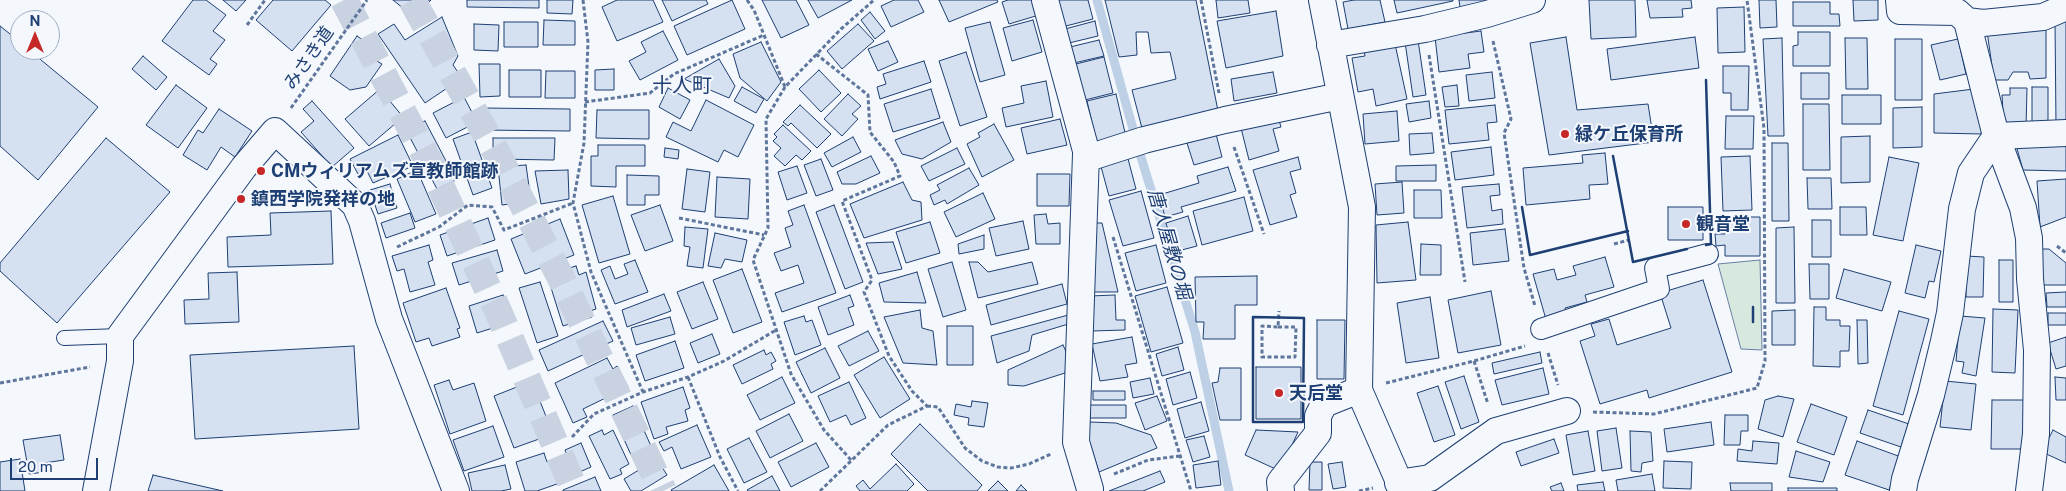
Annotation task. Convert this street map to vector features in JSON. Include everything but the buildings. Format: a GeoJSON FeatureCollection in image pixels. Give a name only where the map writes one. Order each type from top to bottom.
{"type":"FeatureCollection","features":[{"type":"Feature","properties":{"kind":"street"},"geometry":{"type":"LineString","coordinates":[[1045,0],[1086,154],[1076,442],[1090,489]]}},
{"type":"Feature","properties":{"kind":"street"},"geometry":{"type":"LineString","coordinates":[[1322,0],[1362,207],[1359,390],[1401,487],[1430,478],[1496,431],[1567,411]]}},
{"type":"Feature","properties":{"kind":"street"},"geometry":{"type":"LineString","coordinates":[[1330,45],[1425,28],[1487,14],[1532,0]]}},
{"type":"Feature","properties":{"kind":"street"},"geometry":{"type":"LineString","coordinates":[[1899,0],[1900,12],[1957,12],[1967,21],[1996,136],[2023,208],[2030,238],[2030,279],[2037,350],[2036,434],[2029,491]]}},
{"type":"Feature","properties":{"kind":"street"},"geometry":{"type":"LineString","coordinates":[[1967,21],[1983,23],[2044,17],[2066,7]]}},
{"type":"Feature","properties":{"kind":"street"},"geometry":{"type":"LineString","coordinates":[[1086,154],[1088,158],[1137,142],[1225,120],[1340,96]]}},
{"type":"Feature","properties":{"kind":"street"},"geometry":{"type":"LineString","coordinates":[[96,491],[120,362],[120,336],[244,167],[275,131],[354,204],[362,221],[373,257],[389,319],[456,491]]}},
{"type":"Feature","properties":{"kind":"street"},"geometry":{"type":"LineString","coordinates":[[1996,136],[2066,133]]}},
{"type":"Feature","properties":{"kind":"street"},"geometry":{"type":"LineString","coordinates":[[1903,491],[1905,478],[1931,395],[1946,332],[1962,209],[1970,173],[1996,136]]}},
{"type":"Feature","properties":{"kind":"street"},"geometry":{"type":"LineString","coordinates":[[1542,334],[1660,289],[1654,268],[1708,254]]}},
{"type":"Feature","properties":{"kind":"street"},"geometry":{"type":"LineString","coordinates":[[1281,491],[1280,482],[1318,433],[1318,416],[1324,404],[1359,390]]}},
{"type":"Feature","properties":{"kind":"lane"},"geometry":{"type":"LineString","coordinates":[[64,338],[120,336]]}},
{"type":"Feature","properties":{"kind":"path"},"geometry":{"type":"LineString","coordinates":[[247,25],[265,0]]}},
{"type":"Feature","properties":{"kind":"path","name":"みさき道"},"geometry":{"type":"LineString","coordinates":[[275,131],[367,0]]}},
{"type":"Feature","properties":{"kind":"path"},"geometry":{"type":"LineString","coordinates":[[583,0],[588,42],[584,143],[573,202],[591,272],[643,392]]}},
{"type":"Feature","properties":{"kind":"path"},"geometry":{"type":"LineString","coordinates":[[747,0],[764,35],[785,88]]}},
{"type":"Feature","properties":{"kind":"path"},"geometry":{"type":"LineString","coordinates":[[852,460],[824,430],[791,374],[752,260],[768,228],[766,119],[785,88],[841,28],[874,0]]}},
{"type":"Feature","properties":{"kind":"path"},"geometry":{"type":"LineString","coordinates":[[1487,14],[1511,119],[1504,133],[1524,268],[1542,334],[1567,411],[1654,414],[1757,388],[1765,360],[1764,128],[1747,0]]}},
{"type":"Feature","properties":{"kind":"path"},"geometry":{"type":"LineString","coordinates":[[1425,28],[1465,282]]}},
{"type":"Feature","properties":{"kind":"path"},"geometry":{"type":"LineString","coordinates":[[585,102],[650,93],[674,74],[764,35]]}},
{"type":"Feature","properties":{"kind":"path"},"geometry":{"type":"LineString","coordinates":[[816,54],[868,95],[870,132],[894,162],[900,176],[842,201],[872,280],[864,292],[888,356],[912,391],[927,406]]}},
{"type":"Feature","properties":{"kind":"path"},"geometry":{"type":"LineString","coordinates":[[373,257],[412,241],[439,227],[468,204],[492,207],[504,230],[573,202]]}},
{"type":"Feature","properties":{"kind":"path"},"geometry":{"type":"LineString","coordinates":[[679,218],[764,235]]}},
{"type":"Feature","properties":{"kind":"path"},"geometry":{"type":"LineString","coordinates":[[1111,232],[1191,491]]}},
{"type":"Feature","properties":{"kind":"path"},"geometry":{"type":"LineString","coordinates":[[1614,244],[1629,240]]}},
{"type":"Feature","properties":{"kind":"path"},"geometry":{"type":"LineString","coordinates":[[1278,327],[1279,311]]}},
{"type":"Feature","properties":{"kind":"path"},"geometry":{"type":"LineString","coordinates":[[1262,326],[1278,327],[1296,327],[1295,357],[1262,357],[1262,326]]}},
{"type":"Feature","properties":{"kind":"path"},"geometry":{"type":"LineString","coordinates":[[572,437],[594,414],[643,392],[688,377],[724,362],[776,330]]}},
{"type":"Feature","properties":{"kind":"path"},"geometry":{"type":"LineString","coordinates":[[1359,390],[1474,362],[1542,334]]}},
{"type":"Feature","properties":{"kind":"path"},"geometry":{"type":"LineString","coordinates":[[1474,362],[1496,431]]}},
{"type":"Feature","properties":{"kind":"path"},"geometry":{"type":"LineString","coordinates":[[0,384],[88,367]]}},
{"type":"Feature","properties":{"kind":"path"},"geometry":{"type":"LineString","coordinates":[[688,377],[720,457],[738,491]]}},
{"type":"Feature","properties":{"kind":"path"},"geometry":{"type":"LineString","coordinates":[[820,491],[888,425],[927,406],[938,407],[965,448],[982,461],[998,467],[1011,468],[1030,464],[1076,442]]}},
{"type":"Feature","properties":{"kind":"path"},"geometry":{"type":"LineString","coordinates":[[1090,489],[1100,480],[1148,460],[1180,456]]}},
{"type":"Feature","properties":{"kind":"shaded area"},"geometry":{"type":"Polygon","coordinates":[[[1760,260],[1762,350],[1741,349],[1718,264],[1760,260]]]}},
{"type":"Feature","properties":{"kind":"waterway","name":"唐人屋敷の堀"},"geometry":{"type":"LineString","coordinates":[[1097,0],[1140,154],[1195,332],[1229,491]]}},
{"type":"Feature","properties":{"kind":"tunnel"},"geometry":{"type":"LineString","coordinates":[[344,0],[434,172],[498,311],[575,491]]}},
{"type":"Feature","properties":{"kind":"tunnel"},"geometry":{"type":"LineString","coordinates":[[412,0],[496,152],[560,276],[663,491]]}},
{"type":"Feature","properties":{"kind":"wall"},"geometry":{"type":"LineString","coordinates":[[1706,80],[1711,244],[1706,245]]}},
{"type":"Feature","properties":{"kind":"wall"},"geometry":{"type":"LineString","coordinates":[[1613,156],[1633,262],[1687,249]]}},
{"type":"Feature","properties":{"kind":"wall"},"geometry":{"type":"LineString","coordinates":[[1522,207],[1530,255],[1628,231]]}},
{"type":"Feature","properties":{"kind":"wall"},"geometry":{"type":"LineString","coordinates":[[1753,307],[1753,322]]}},
{"type":"Feature","properties":{"kind":"wall"},"geometry":{"type":"LineString","coordinates":[[1253,317],[1304,318],[1303,422],[1253,422],[1253,317]]}},
{"type":"Feature","properties":{"kind":"place","name":"緑ケ丘保育所"},"geometry":{"type":"Point","coordinates":[1565,134]}},
{"type":"Feature","properties":{"kind":"place","name":"CMウィリアムズ宣教師館跡"},"geometry":{"type":"Point","coordinates":[261,171]}},
{"type":"Feature","properties":{"kind":"place","name":"鎮西学院発祥の地"},"geometry":{"type":"Point","coordinates":[241,199]}},
{"type":"Feature","properties":{"kind":"place","name":"観音堂"},"geometry":{"type":"Point","coordinates":[1686,224]}},
{"type":"Feature","properties":{"kind":"place","name":"天后堂"},"geometry":{"type":"Point","coordinates":[1279,393]}},
{"type":"Feature","properties":{"kind":"district","name":"十人町"},"geometry":{"type":"Point","coordinates":[682,86]}}]}
